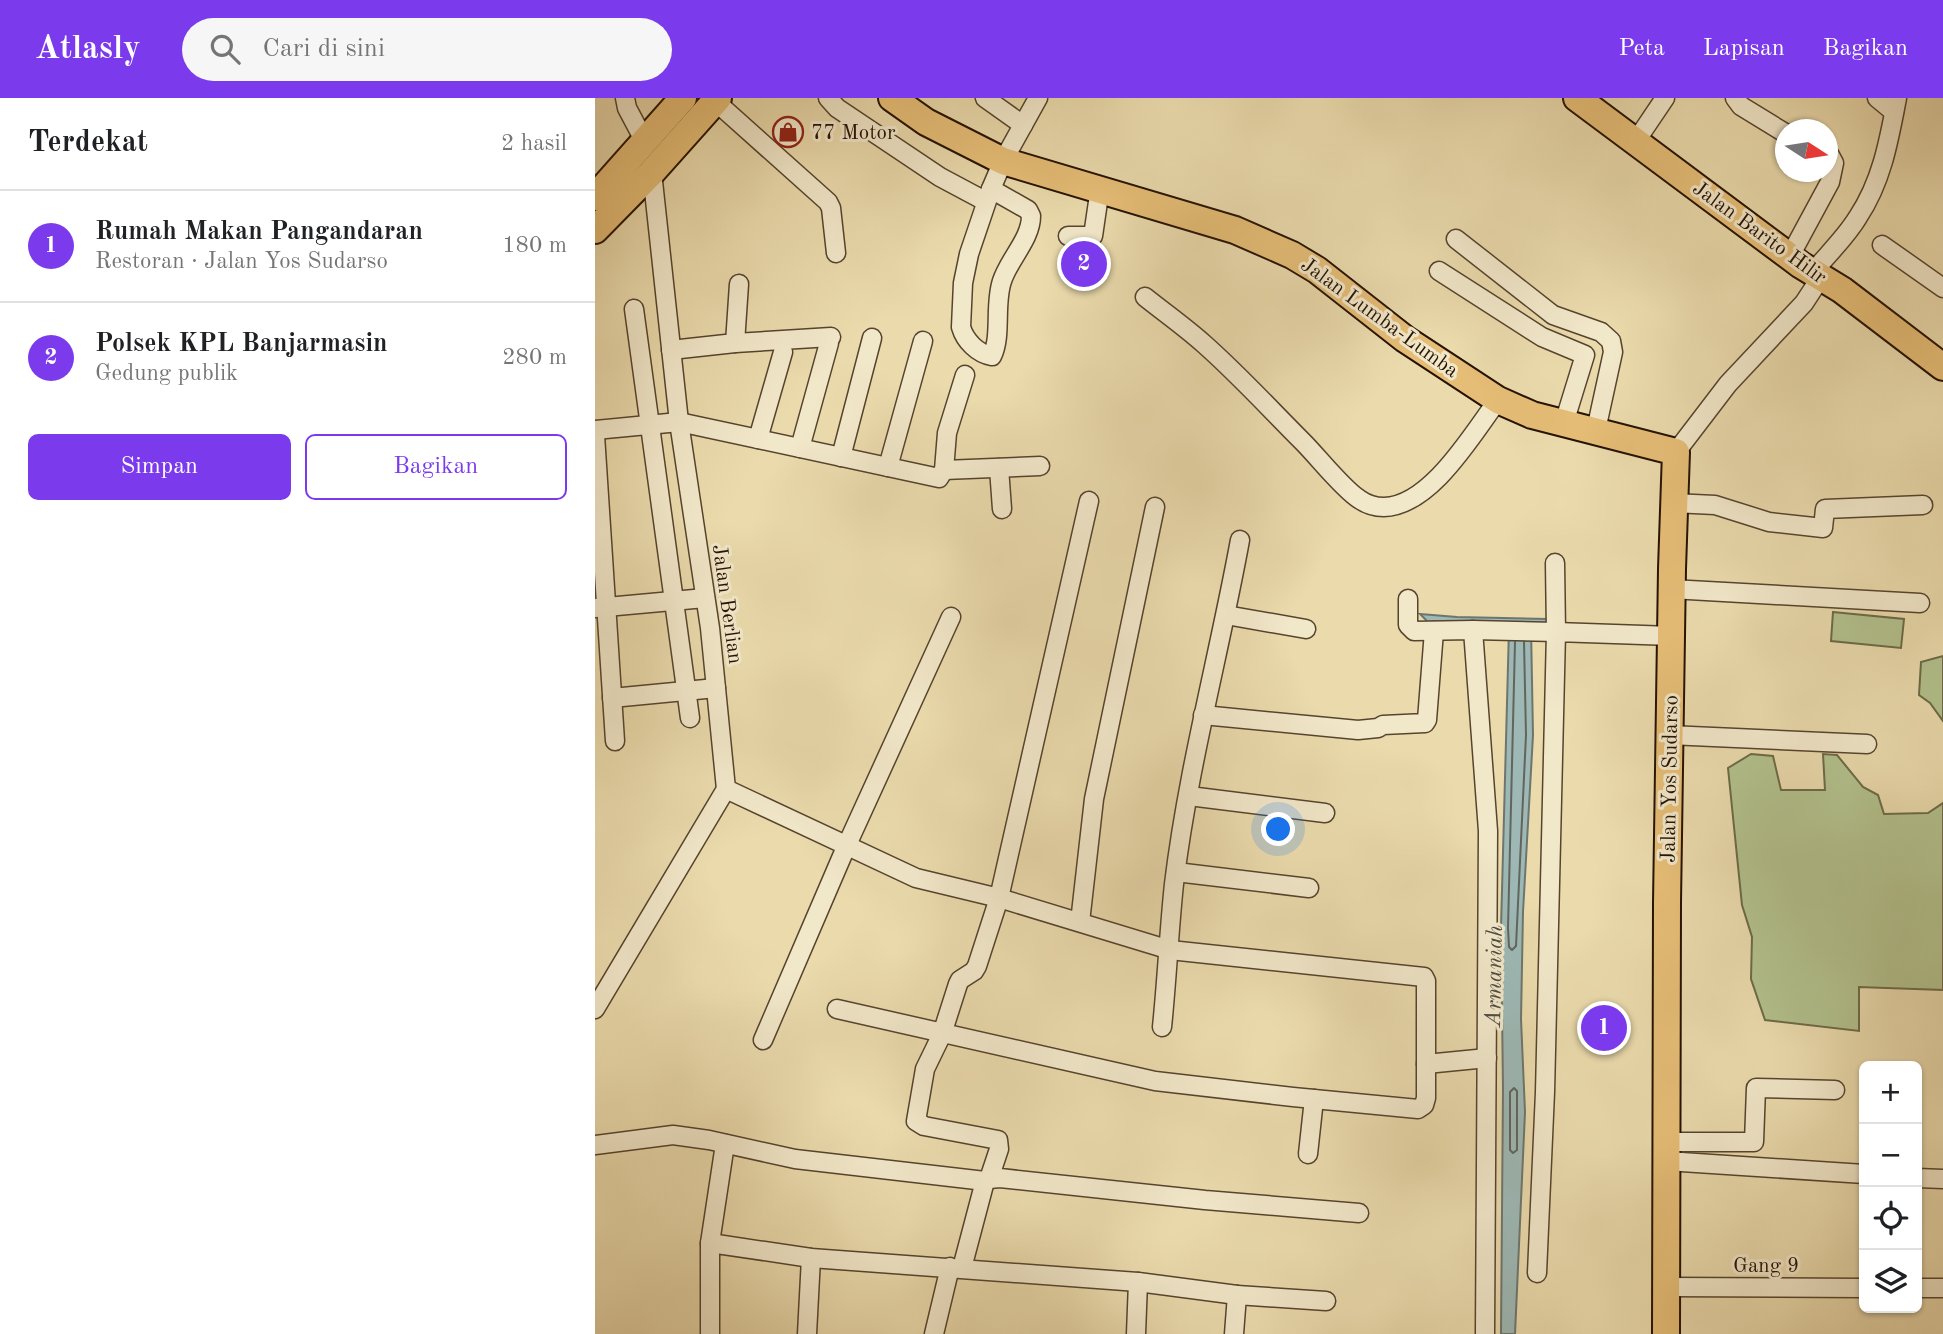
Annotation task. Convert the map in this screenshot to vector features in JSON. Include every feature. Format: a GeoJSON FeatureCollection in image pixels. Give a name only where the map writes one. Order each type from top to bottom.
{"type":"FeatureCollection","features":[{"type":"Feature","properties":{"kind":"highway"},"geometry":{"type":"LineString","coordinates":[[595,197],[683,98]]}},
{"type":"Feature","properties":{"kind":"highway","name":"Jalan Lumba-Lumba"},"geometry":{"type":"LineString","coordinates":[[892,98],[926,122],[1003,161],[1234,230],[1291,255],[1317,270],[1405,339],[1498,400],[1532,415],[1676,452]]}},
{"type":"Feature","properties":{"kind":"highway","name":"Jalan Barito Hilir"},"geometry":{"type":"LineString","coordinates":[[1577,98],[1785,252],[1940,362]]}},
{"type":"Feature","properties":{"kind":"highway"},"geometry":{"type":"LineString","coordinates":[[595,230],[652,172],[717,99]]}},
{"type":"Feature","properties":{"kind":"highway","name":"Jalan Yos Sudarso"},"geometry":{"type":"LineString","coordinates":[[1666,1334],[1669,735],[1676,452]]}},
{"type":"Feature","properties":{"kind":"street"},"geometry":{"type":"LineString","coordinates":[[625,98],[627,108],[646,142]]}},
{"type":"Feature","properties":{"kind":"street"},"geometry":{"type":"LineString","coordinates":[[828,98],[837,108],[940,177],[988,195],[1028,210],[1031,216],[1028,229],[1002,280],[992,356],[976,349],[963,334],[963,283],[969,254],[988,195],[1003,161],[1038,98]]}},
{"type":"Feature","properties":{"kind":"street"},"geometry":{"type":"LineString","coordinates":[[985,98],[1023,125]]}},
{"type":"Feature","properties":{"kind":"street"},"geometry":{"type":"LineString","coordinates":[[1636,141],[1665,98]]}},
{"type":"Feature","properties":{"kind":"street"},"geometry":{"type":"LineString","coordinates":[[1735,98],[1741,106],[1775,127]]}},
{"type":"Feature","properties":{"kind":"street"},"geometry":{"type":"LineString","coordinates":[[1751,98],[1782,119]]}},
{"type":"Feature","properties":{"kind":"street"},"geometry":{"type":"LineString","coordinates":[[1676,452],[1728,384],[1804,303],[1817,275],[1872,193],[1887,153],[1896,105],[1877,98]]}},
{"type":"Feature","properties":{"kind":"street"},"geometry":{"type":"LineString","coordinates":[[717,99],[828,202],[836,254]]}},
{"type":"Feature","properties":{"kind":"street","name":"Jalan Berlian"},"geometry":{"type":"LineString","coordinates":[[652,172],[679,422],[705,598],[726,789]]}},
{"type":"Feature","properties":{"kind":"street"},"geometry":{"type":"LineString","coordinates":[[1785,252],[1830,182]]}},
{"type":"Feature","properties":{"kind":"street"},"geometry":{"type":"LineString","coordinates":[[1067,236],[1093,236],[1100,188]]}},
{"type":"Feature","properties":{"kind":"street"},"geometry":{"type":"LineString","coordinates":[[1456,240],[1553,315],[1601,332],[1611,341],[1613,352],[1596,430]]}},
{"type":"Feature","properties":{"kind":"street"},"geometry":{"type":"LineString","coordinates":[[1882,245],[1943,288]]}},
{"type":"Feature","properties":{"kind":"street"},"geometry":{"type":"LineString","coordinates":[[1439,271],[1542,337],[1585,355],[1564,422]]}},
{"type":"Feature","properties":{"kind":"street"},"geometry":{"type":"LineString","coordinates":[[735,343],[740,284]]}},
{"type":"Feature","properties":{"kind":"street"},"geometry":{"type":"LineString","coordinates":[[1145,297],[1204,344],[1357,498],[1369,505],[1394,506],[1423,490],[1443,473],[1498,400]]}},
{"type":"Feature","properties":{"kind":"street"},"geometry":{"type":"LineString","coordinates":[[634,309],[690,718]]}},
{"type":"Feature","properties":{"kind":"street"},"geometry":{"type":"LineString","coordinates":[[841,457],[872,338]]}},
{"type":"Feature","properties":{"kind":"street"},"geometry":{"type":"LineString","coordinates":[[671,350],[735,343],[830,340],[800,448]]}},
{"type":"Feature","properties":{"kind":"street"},"geometry":{"type":"LineString","coordinates":[[888,467],[923,341]]}},
{"type":"Feature","properties":{"kind":"street"},"geometry":{"type":"LineString","coordinates":[[758,439],[783,352]]}},
{"type":"Feature","properties":{"kind":"street"},"geometry":{"type":"LineString","coordinates":[[615,741],[601,608],[595,432],[679,422],[939,478],[944,470],[947,433],[965,374]]}},
{"type":"Feature","properties":{"kind":"street"},"geometry":{"type":"LineString","coordinates":[[944,470],[1040,466]]}},
{"type":"Feature","properties":{"kind":"street"},"geometry":{"type":"LineString","coordinates":[[999,468],[1002,509]]}},
{"type":"Feature","properties":{"kind":"street"},"geometry":{"type":"LineString","coordinates":[[934,1334],[999,1149],[998,1140],[924,1126],[916,1121],[925,1069],[942,1034],[960,979],[975,971],[999,898],[1089,501]]}},
{"type":"Feature","properties":{"kind":"street"},"geometry":{"type":"LineString","coordinates":[[1673,503],[1715,505],[1769,522],[1823,528],[1825,509],[1923,505]]}},
{"type":"Feature","properties":{"kind":"street"},"geometry":{"type":"LineString","coordinates":[[1080,922],[1094,799],[1155,507]]}},
{"type":"Feature","properties":{"kind":"street"},"geometry":{"type":"LineString","coordinates":[[1162,1027],[1176,872],[1203,715],[1240,540]]}},
{"type":"Feature","properties":{"kind":"street"},"geometry":{"type":"LineString","coordinates":[[1537,1273],[1545,1092],[1556,632],[1555,563]]}},
{"type":"Feature","properties":{"kind":"street"},"geometry":{"type":"LineString","coordinates":[[1671,589],[1920,603]]}},
{"type":"Feature","properties":{"kind":"street"},"geometry":{"type":"LineString","coordinates":[[601,608],[705,598]]}},
{"type":"Feature","properties":{"kind":"street"},"geometry":{"type":"LineString","coordinates":[[1408,599],[1409,628],[1415,631],[1473,630],[1672,636]]}},
{"type":"Feature","properties":{"kind":"street"},"geometry":{"type":"LineString","coordinates":[[1226,615],[1306,629]]}},
{"type":"Feature","properties":{"kind":"street"},"geometry":{"type":"LineString","coordinates":[[763,1040],[846,848],[951,617]]}},
{"type":"Feature","properties":{"kind":"street"},"geometry":{"type":"LineString","coordinates":[[1473,630],[1488,831],[1485,1334]]}},
{"type":"Feature","properties":{"kind":"street"},"geometry":{"type":"LineString","coordinates":[[1203,715],[1358,730],[1383,725],[1425,723],[1434,631]]}},
{"type":"Feature","properties":{"kind":"street"},"geometry":{"type":"LineString","coordinates":[[612,698],[716,688]]}},
{"type":"Feature","properties":{"kind":"street"},"geometry":{"type":"LineString","coordinates":[[1669,735],[1867,744]]}},
{"type":"Feature","properties":{"kind":"street"},"geometry":{"type":"LineString","coordinates":[[595,1009],[726,789],[846,848],[916,878],[999,898],[1170,950],[1424,977],[1426,1098],[1424,1105],[1418,1109],[1156,1081],[837,1009]]}},
{"type":"Feature","properties":{"kind":"street"},"geometry":{"type":"LineString","coordinates":[[1189,796],[1325,814]]}},
{"type":"Feature","properties":{"kind":"street"},"geometry":{"type":"LineString","coordinates":[[1176,872],[1309,888]]}},
{"type":"Feature","properties":{"kind":"street"},"geometry":{"type":"LineString","coordinates":[[1426,1064],[1487,1058]]}},
{"type":"Feature","properties":{"kind":"street"},"geometry":{"type":"LineString","coordinates":[[1666,1151],[1754,1142],[1756,1088],[1835,1090]]}},
{"type":"Feature","properties":{"kind":"street"},"geometry":{"type":"LineString","coordinates":[[1308,1154],[1314,1099]]}},
{"type":"Feature","properties":{"kind":"street"},"geometry":{"type":"LineString","coordinates":[[595,1145],[673,1135],[795,1159],[987,1180],[996,1178],[1359,1213]]}},
{"type":"Feature","properties":{"kind":"street"},"geometry":{"type":"LineString","coordinates":[[710,1334],[710,1243],[725,1144]]}},
{"type":"Feature","properties":{"kind":"street"},"geometry":{"type":"LineString","coordinates":[[1666,1151],[1859,1172]]}},
{"type":"Feature","properties":{"kind":"street"},"geometry":{"type":"LineString","coordinates":[[1922,1178],[1943,1179]]}},
{"type":"Feature","properties":{"kind":"street"},"geometry":{"type":"LineString","coordinates":[[710,1243],[811,1258],[1138,1282],[1237,1295],[1327,1301]]}},
{"type":"Feature","properties":{"kind":"street"},"geometry":{"type":"LineString","coordinates":[[807,1334],[811,1258]]}},
{"type":"Feature","properties":{"kind":"street"},"geometry":{"type":"LineString","coordinates":[[1136,1334],[1138,1282]]}},
{"type":"Feature","properties":{"kind":"street","name":"Gang 9"},"geometry":{"type":"LineString","coordinates":[[1667,1287],[1859,1287]]}},
{"type":"Feature","properties":{"kind":"street"},"geometry":{"type":"LineString","coordinates":[[1922,1288],[1943,1288]]}},
{"type":"Feature","properties":{"kind":"street"},"geometry":{"type":"LineString","coordinates":[[1234,1334],[1237,1295]]}},
{"type":"Feature","properties":{"kind":"green space"},"geometry":{"type":"Polygon","coordinates":[[[1833,612],[1904,619],[1901,648],[1831,641],[1833,612]]]}},
{"type":"Feature","properties":{"kind":"green space"},"geometry":{"type":"Polygon","coordinates":[[[1943,656],[1943,721],[1930,703],[1919,695],[1921,662],[1943,656]]]}},
{"type":"Feature","properties":{"kind":"green space"},"geometry":{"type":"Polygon","coordinates":[[[1751,754],[1773,756],[1781,790],[1825,790],[1823,754],[1837,755],[1863,787],[1878,795],[1884,814],[1928,813],[1943,803],[1943,990],[1859,987],[1859,1031],[1765,1020],[1751,979],[1752,937],[1742,905],[1728,768],[1751,754]]]}},
{"type":"Feature","properties":{"kind":"water"},"geometry":{"type":"Polygon","coordinates":[[[1420,614],[1547,619],[1547,628],[1531,628],[1533,735],[1523,912],[1521,1019],[1525,1112],[1515,1334],[1501,1334],[1501,928],[1509,628],[1431,625],[1420,614]]]}},
{"type":"Feature","properties":{"kind":"place","name":"77 Motor"},"geometry":{"type":"Point","coordinates":[788,132]}},
{"type":"Feature","properties":{"kind":"place","name":"Polsek KPL Banjarmasin"},"geometry":{"type":"Point","coordinates":[1084,264]}},
{"type":"Feature","properties":{"kind":"place","name":"Rumah Makan Pangandaran"},"geometry":{"type":"Point","coordinates":[1604,1028]}},
{"type":"Feature","properties":{"kind":"water label","name":"Armaniah"},"geometry":{"type":"Point","coordinates":[1493,976]}}]}
